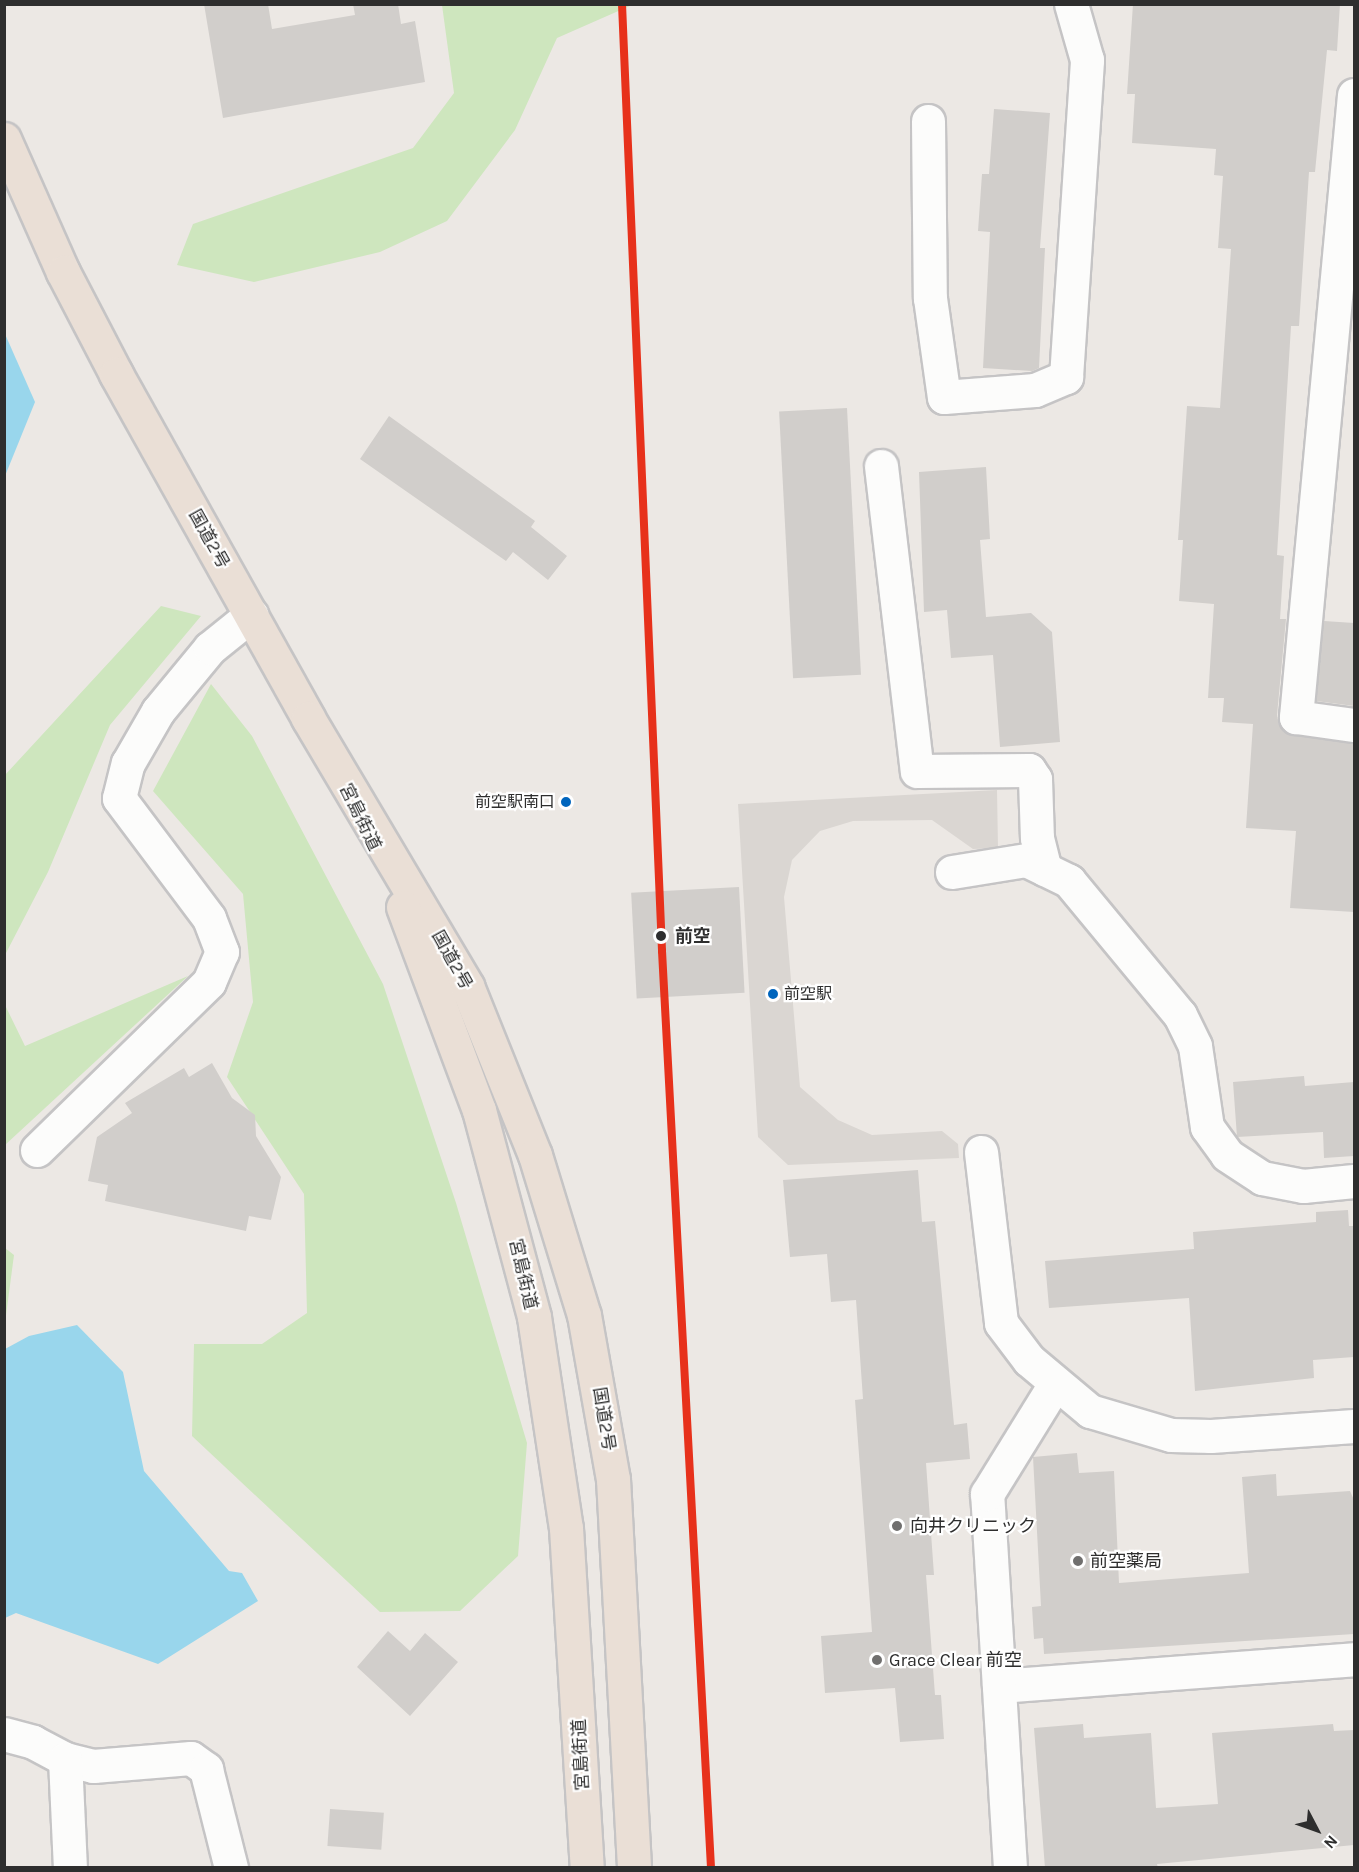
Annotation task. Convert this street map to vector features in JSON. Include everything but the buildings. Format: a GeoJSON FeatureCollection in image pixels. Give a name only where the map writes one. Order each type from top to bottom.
{"type":"FeatureCollection","features":[{"type":"Feature","properties":{"kind":"highway","name":"国道2号"},"geometry":{"type":"LineString","coordinates":[[4,139],[63,272],[251,615],[467,986],[501,1064],[562,1234],[599,1385],[613,1479],[634,1868]]}},
{"type":"Feature","properties":{"kind":"highway","name":"宮島街道"},"geometry":{"type":"LineString","coordinates":[[309,717],[358,812],[426,965],[475,1098],[509,1213],[534,1317],[566,1528],[587,1868]]}},
{"type":"Feature","properties":{"kind":"street"},"geometry":{"type":"LineString","coordinates":[[928,121],[930,298],[944,397],[1035,390],[1066,377],[1087,60],[1071,4]]}},
{"type":"Feature","properties":{"kind":"street"},"geometry":{"type":"LineString","coordinates":[[1354,95],[1296,717],[1354,725]]}},
{"type":"Feature","properties":{"kind":"street"},"geometry":{"type":"LineString","coordinates":[[880,466],[917,771],[1029,770],[1035,778],[1037,838],[1045,869]]}},
{"type":"Feature","properties":{"kind":"street"},"geometry":{"type":"LineString","coordinates":[[37,1150],[209,982],[222,952],[210,918],[119,798],[128,763],[158,711],[210,648],[251,615]]}},
{"type":"Feature","properties":{"kind":"street"},"geometry":{"type":"LineString","coordinates":[[952,872],[1026,860],[1069,880],[1180,1015],[1195,1046],[1207,1127],[1227,1155],[1262,1178],[1303,1186],[1354,1181]]}},
{"type":"Feature","properties":{"kind":"street"},"geometry":{"type":"LineString","coordinates":[[981,1152],[1001,1323],[1029,1360],[1090,1411],[1171,1435],[1211,1436],[1354,1426]]}},
{"type":"Feature","properties":{"kind":"street"},"geometry":{"type":"LineString","coordinates":[[1010,1868],[987,1494],[1055,1384]]}},
{"type":"Feature","properties":{"kind":"street"},"geometry":{"type":"LineString","coordinates":[[999,1686],[1354,1659]]}},
{"type":"Feature","properties":{"kind":"street"},"geometry":{"type":"LineString","coordinates":[[4,1734],[33,1742],[65,1760],[93,1766],[191,1758],[206,1769],[231,1868]]}},
{"type":"Feature","properties":{"kind":"street"},"geometry":{"type":"LineString","coordinates":[[65,1760],[70,1868]]}},
{"type":"Feature","properties":{"kind":"green space"},"geometry":{"type":"Polygon","coordinates":[[[442,5],[632,5],[557,38],[515,130],[447,221],[380,252],[254,282],[177,265],[193,224],[413,148],[454,93],[442,5]]]}},
{"type":"Feature","properties":{"kind":"green space"},"geometry":{"type":"Polygon","coordinates":[[[161,606],[201,616],[110,725],[48,872],[5,955],[5,775],[161,606]]]}},
{"type":"Feature","properties":{"kind":"green space"},"geometry":{"type":"Polygon","coordinates":[[[211,684],[252,736],[383,984],[456,1203],[527,1443],[518,1556],[460,1611],[380,1612],[192,1436],[194,1344],[262,1344],[307,1313],[304,1194],[227,1077],[253,1002],[243,894],[153,791],[211,684]]]}},
{"type":"Feature","properties":{"kind":"green space"},"geometry":{"type":"Polygon","coordinates":[[[188,976],[5,1145],[5,1005],[25,1046],[188,976]]]}},
{"type":"Feature","properties":{"kind":"green space"},"geometry":{"type":"Polygon","coordinates":[[[5,1248],[14,1255],[5,1323],[5,1248]]]}},
{"type":"Feature","properties":{"kind":"shaded area"},"geometry":{"type":"Polygon","coordinates":[[[997,790],[998,848],[973,849],[932,820],[853,821],[820,831],[792,860],[784,897],[800,1087],[838,1120],[872,1135],[942,1131],[958,1144],[959,1158],[788,1165],[758,1137],[738,804],[997,790]]]}},
{"type":"Feature","properties":{"kind":"water"},"geometry":{"type":"Polygon","coordinates":[[[5,334],[35,402],[4,476],[5,334]]]}},
{"type":"Feature","properties":{"kind":"water"},"geometry":{"type":"Polygon","coordinates":[[[77,1325],[123,1372],[144,1471],[229,1571],[242,1573],[258,1601],[158,1664],[16,1613],[5,1618],[5,1349],[29,1336],[77,1325]]]}},
{"type":"Feature","properties":{"kind":"transit line"},"geometry":{"type":"LineString","coordinates":[[622,4],[662,951],[711,1868]]}},
{"type":"Feature","properties":{"kind":"place","name":"前空駅南口"},"geometry":{"type":"Point","coordinates":[566,802]}},
{"type":"Feature","properties":{"kind":"place","name":"前空"},"geometry":{"type":"Point","coordinates":[661,936]}},
{"type":"Feature","properties":{"kind":"place","name":"前空駅"},"geometry":{"type":"Point","coordinates":[773,994]}},
{"type":"Feature","properties":{"kind":"place","name":"向井クリニック"},"geometry":{"type":"Point","coordinates":[897,1526]}},
{"type":"Feature","properties":{"kind":"place","name":"前空薬局"},"geometry":{"type":"Point","coordinates":[1078,1561]}},
{"type":"Feature","properties":{"kind":"place","name":"Grace Clear 前空"},"geometry":{"type":"Point","coordinates":[877,1660]}}]}
